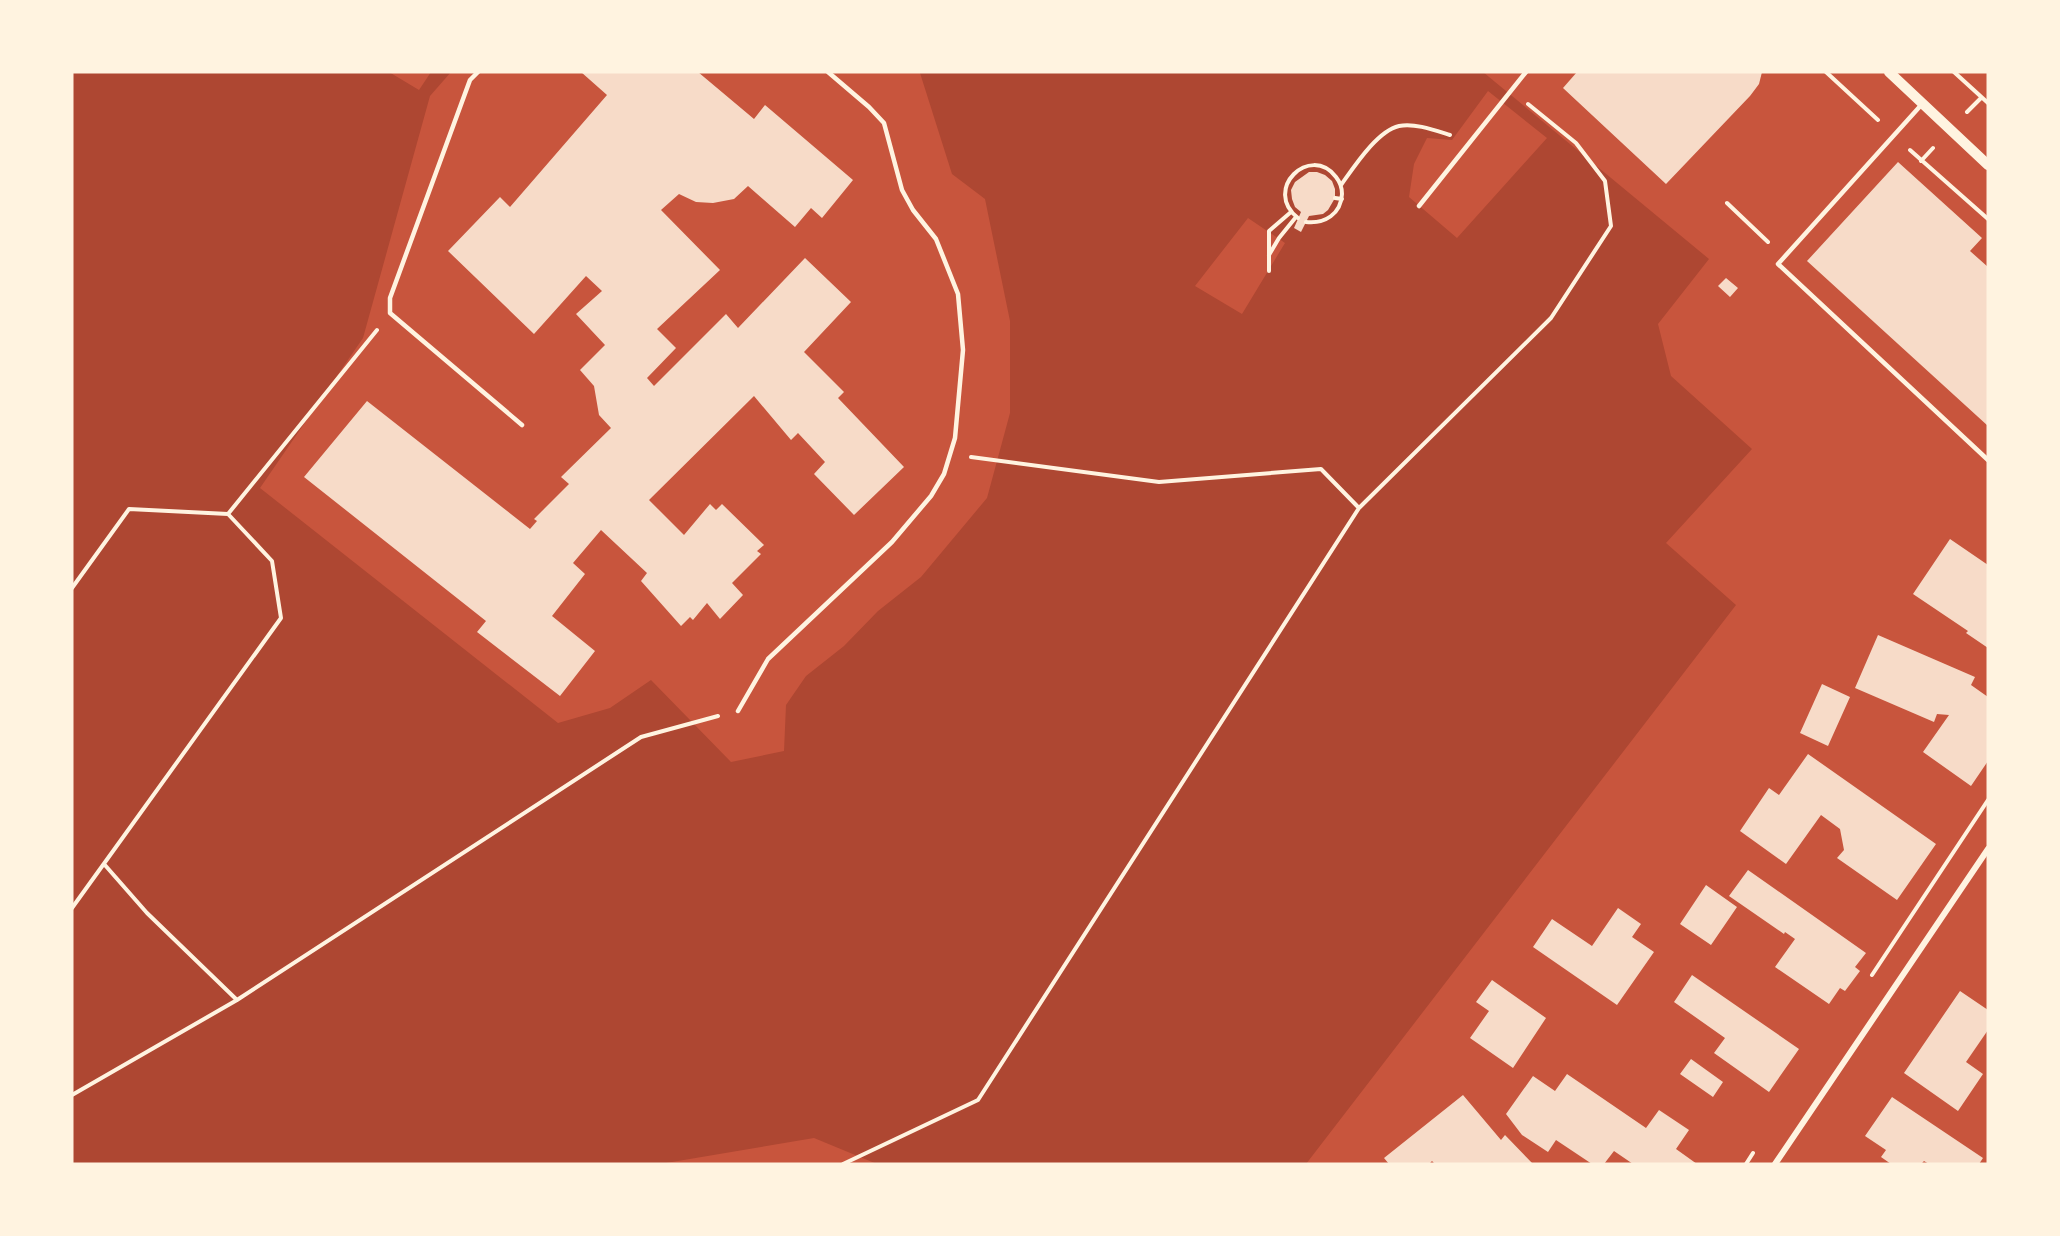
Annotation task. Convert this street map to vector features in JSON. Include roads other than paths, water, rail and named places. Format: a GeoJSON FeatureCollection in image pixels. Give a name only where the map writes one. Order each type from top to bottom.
{"type":"FeatureCollection","features":[{"type":"Feature","properties":{"kind":"street"},"geometry":{"type":"LineString","coordinates":[[1889,72],[1988,165]]}},
{"type":"Feature","properties":{"kind":"street"},"geometry":{"type":"LineString","coordinates":[[1776,1164],[1988,849]]}},
{"type":"Feature","properties":{"kind":"lane"},"geometry":{"type":"LineString","coordinates":[[478,72],[470,80],[390,298],[390,313],[522,425]]}},
{"type":"Feature","properties":{"kind":"lane"},"geometry":{"type":"LineString","coordinates":[[738,711],[768,659],[892,542],[931,496],[944,474],[955,438],[963,350],[958,294],[936,239],[913,210],[902,190],[884,123],[828,72]]}},
{"type":"Feature","properties":{"kind":"lane"},"geometry":{"type":"LineString","coordinates":[[1419,206],[1526,72]]}},
{"type":"Feature","properties":{"kind":"lane"},"geometry":{"type":"LineString","coordinates":[[1923,103],[1778,264],[1988,460]]}}]}
